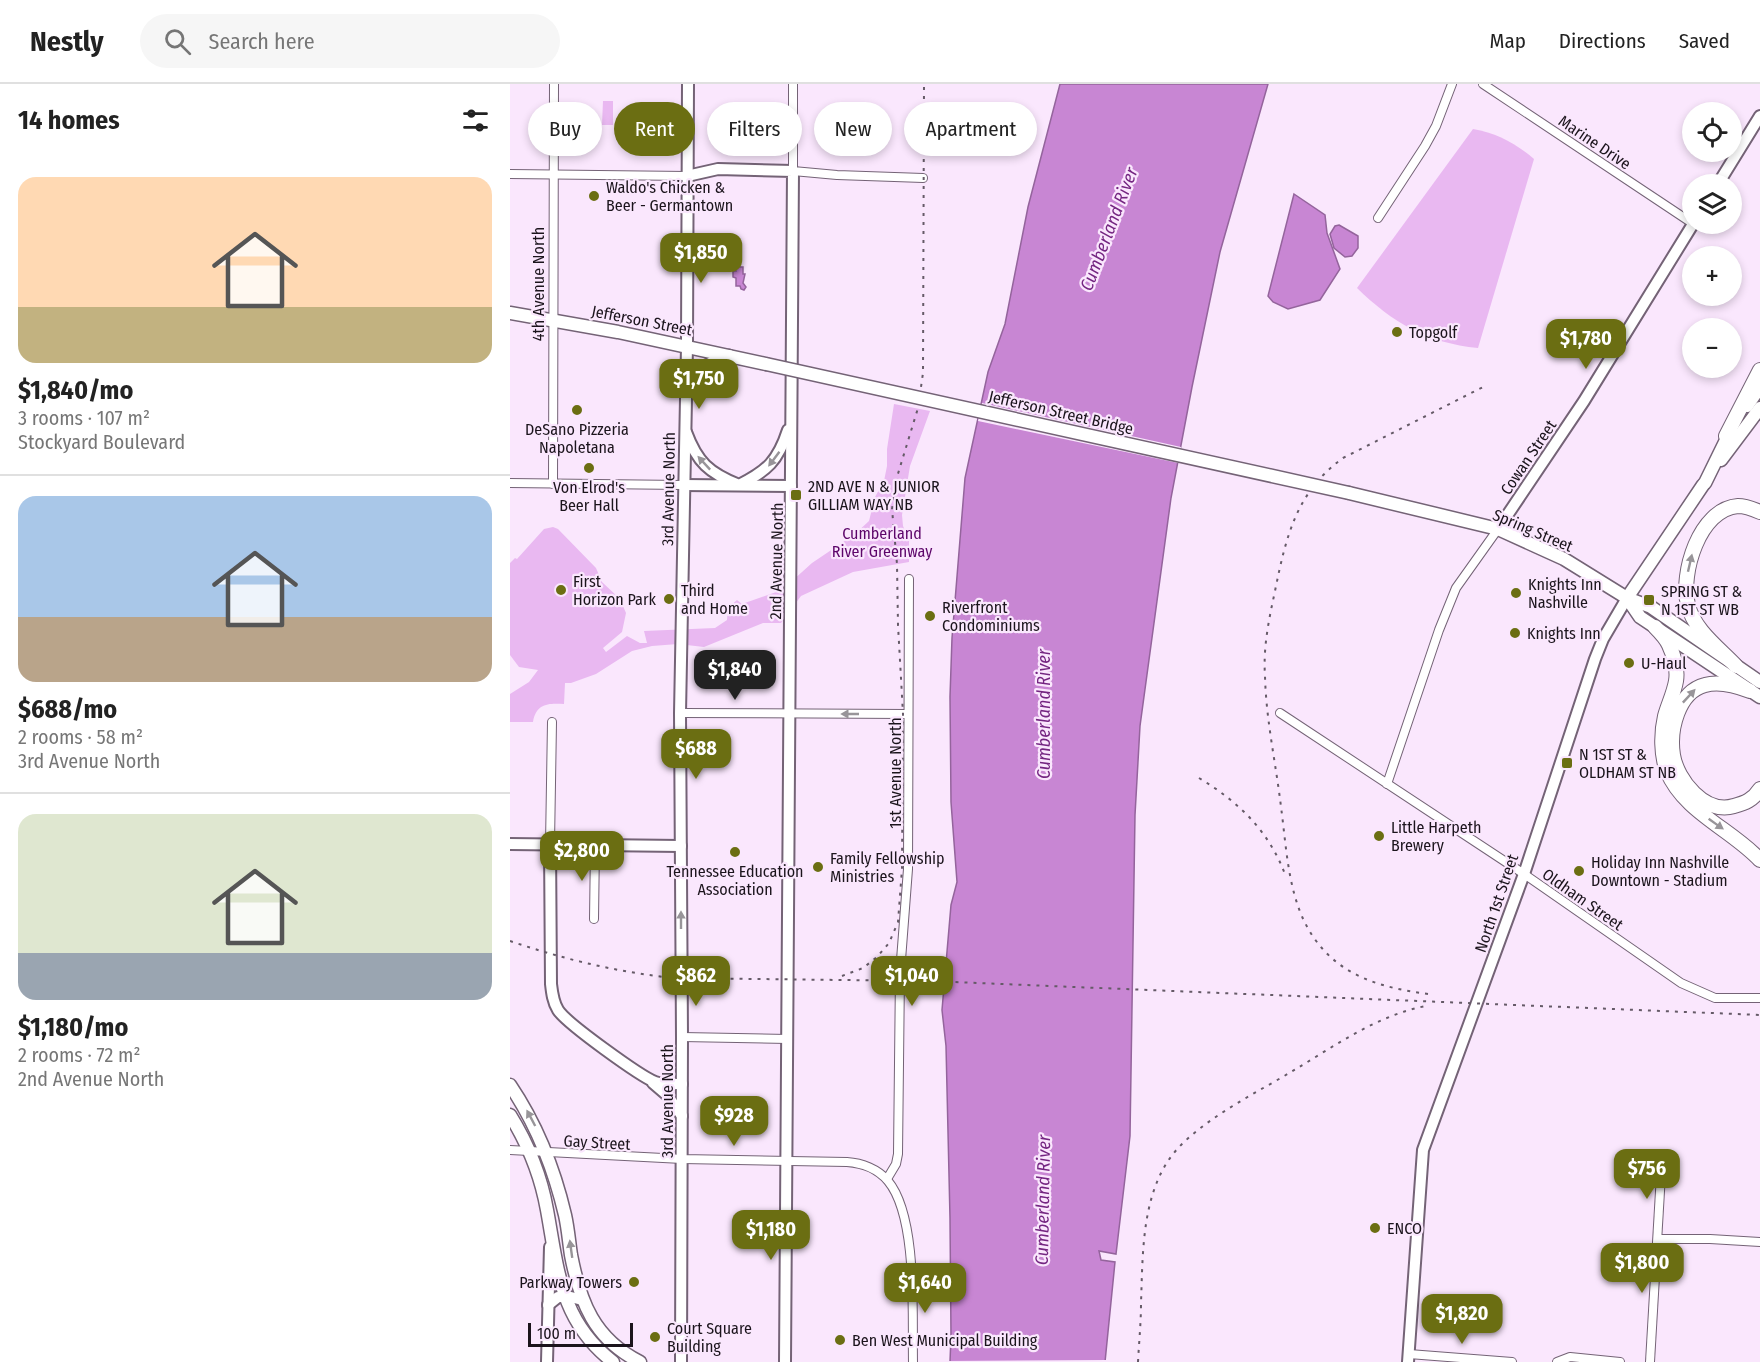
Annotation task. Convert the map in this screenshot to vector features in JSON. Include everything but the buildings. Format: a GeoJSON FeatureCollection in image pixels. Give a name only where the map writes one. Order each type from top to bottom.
{"type":"FeatureCollection","features":[{"type":"Feature","properties":{"kind":"highway"},"geometry":{"type":"LineString","coordinates":[[1726,436],[1760,370]]}},
{"type":"Feature","properties":{"kind":"highway"},"geometry":{"type":"LineString","coordinates":[[1736,666],[1698,628],[1688,605],[1686,584],[1694,548],[1710,521],[1726,509],[1738,506],[1760,512]]}},
{"type":"Feature","properties":{"kind":"highway"},"geometry":{"type":"LineString","coordinates":[[1655,627],[1668,643],[1676,670],[1676,681],[1662,729],[1666,770],[1678,791],[1702,814],[1748,848],[1760,860]]}},
{"type":"Feature","properties":{"kind":"highway"},"geometry":{"type":"LineString","coordinates":[[1757,690],[1733,685],[1707,684],[1693,690],[1680,707],[1674,722],[1673,756],[1689,788],[1715,806],[1728,808],[1742,804],[1755,796],[1760,789]]}},
{"type":"Feature","properties":{"kind":"main road","name":"Jefferson Street"},"geometry":{"type":"LineString","coordinates":[[510,313],[687,346],[766,364]]}},
{"type":"Feature","properties":{"kind":"main road"},"geometry":{"type":"LineString","coordinates":[[685,392],[693,377],[702,367],[730,356]]}},
{"type":"Feature","properties":{"kind":"main road","name":"Jefferson Street Bridge"},"geometry":{"type":"LineString","coordinates":[[766,364],[1348,493]]}},
{"type":"Feature","properties":{"kind":"main road","name":"North 1st Street"},"geometry":{"type":"LineString","coordinates":[[1704,484],[1726,436],[1760,387]]}},
{"type":"Feature","properties":{"kind":"main road","name":"North 1st Street"},"geometry":{"type":"LineString","coordinates":[[1627,598],[1704,484],[1760,408]]}},
{"type":"Feature","properties":{"kind":"main road","name":"Spring Street"},"geometry":{"type":"LineString","coordinates":[[1348,493],[1498,530],[1564,559],[1627,598],[1651,607],[1736,666],[1757,690]]}},
{"type":"Feature","properties":{"kind":"main road","name":"Spring Street"},"geometry":{"type":"LineString","coordinates":[[1627,598],[1640,617],[1757,690]]}},
{"type":"Feature","properties":{"kind":"main road"},"geometry":{"type":"LineString","coordinates":[[510,1085],[524,1106],[547,1153],[566,1216],[571,1253],[582,1300],[592,1318],[616,1347],[640,1362]]}},
{"type":"Feature","properties":{"kind":"main road"},"geometry":{"type":"LineString","coordinates":[[510,1115],[524,1138],[539,1177],[564,1296],[589,1340],[613,1362]]}},
{"type":"Feature","properties":{"kind":"street","name":"4th Avenue North"},"geometry":{"type":"LineString","coordinates":[[553,483],[554,84]]}},
{"type":"Feature","properties":{"kind":"street","name":"3rd Avenue North"},"geometry":{"type":"LineString","coordinates":[[681,1362],[680,713],[687,346],[688,84]]}},
{"type":"Feature","properties":{"kind":"street","name":"2nd Avenue North"},"geometry":{"type":"LineString","coordinates":[[785,1362],[793,84]]}},
{"type":"Feature","properties":{"kind":"street"},"geometry":{"type":"LineString","coordinates":[[1378,218],[1430,136],[1452,84]]}},
{"type":"Feature","properties":{"kind":"street","name":"Marine Drive"},"geometry":{"type":"LineString","coordinates":[[1483,84],[1682,217]]}},
{"type":"Feature","properties":{"kind":"street"},"geometry":{"type":"LineString","coordinates":[[1724,174],[1760,116]]}},
{"type":"Feature","properties":{"kind":"street"},"geometry":{"type":"LineString","coordinates":[[510,174],[687,176],[718,169],[923,178]]}},
{"type":"Feature","properties":{"kind":"street","name":"Cowan Street"},"geometry":{"type":"LineString","coordinates":[[1387,784],[1439,630],[1456,588],[1498,530],[1584,400],[1687,234]]}},
{"type":"Feature","properties":{"kind":"street"},"geometry":{"type":"LineString","coordinates":[[739,485],[771,465],[779,454],[791,419]]}},
{"type":"Feature","properties":{"kind":"street"},"geometry":{"type":"LineString","coordinates":[[684,427],[694,453],[703,464],[717,475],[739,485]]}},
{"type":"Feature","properties":{"kind":"street"},"geometry":{"type":"LineString","coordinates":[[510,483],[791,486]]}},
{"type":"Feature","properties":{"kind":"street","name":"1st Avenue North"},"geometry":{"type":"LineString","coordinates":[[887,1179],[896,1164],[898,1154],[900,973],[908,869],[909,579]]}},
{"type":"Feature","properties":{"kind":"street","name":"North 1st Street"},"geometry":{"type":"LineString","coordinates":[[1409,1358],[1424,1150],[1524,874],[1595,660],[1603,639],[1627,598]]}},
{"type":"Feature","properties":{"kind":"street"},"geometry":{"type":"LineString","coordinates":[[680,713],[908,714]]}},
{"type":"Feature","properties":{"kind":"street","name":"Oldham Street"},"geometry":{"type":"LineString","coordinates":[[1280,713],[1524,874],[1681,983],[1715,998],[1760,998]]}},
{"type":"Feature","properties":{"kind":"street"},"geometry":{"type":"LineString","coordinates":[[552,722],[550,844],[553,998],[558,1011],[567,1020],[646,1077],[667,1095],[682,1116]]}},
{"type":"Feature","properties":{"kind":"street"},"geometry":{"type":"LineString","coordinates":[[510,844],[681,846]]}},
{"type":"Feature","properties":{"kind":"street"},"geometry":{"type":"LineString","coordinates":[[594,919],[595,845]]}},
{"type":"Feature","properties":{"kind":"street"},"geometry":{"type":"LineString","coordinates":[[682,1037],[788,1038]]}},
{"type":"Feature","properties":{"kind":"street"},"geometry":{"type":"LineString","coordinates":[[646,1077],[662,1084],[682,1084]]}},
{"type":"Feature","properties":{"kind":"street","name":"Gay Street"},"geometry":{"type":"LineString","coordinates":[[510,1150],[682,1159],[854,1162],[869,1167],[887,1179]]}},
{"type":"Feature","properties":{"kind":"street"},"geometry":{"type":"LineString","coordinates":[[1650,1362],[1661,1174]]}},
{"type":"Feature","properties":{"kind":"street"},"geometry":{"type":"LineString","coordinates":[[887,1179],[901,1203],[906,1226],[911,1267],[913,1362]]}},
{"type":"Feature","properties":{"kind":"street"},"geometry":{"type":"LineString","coordinates":[[547,1362],[550,1235]]}},
{"type":"Feature","properties":{"kind":"street"},"geometry":{"type":"LineString","coordinates":[[1658,1239],[1760,1242]]}},
{"type":"Feature","properties":{"kind":"street"},"geometry":{"type":"LineString","coordinates":[[549,1305],[555,1298],[564,1296],[582,1300]]}},
{"type":"Feature","properties":{"kind":"street"},"geometry":{"type":"LineString","coordinates":[[1557,1362],[1570,1357],[1620,1362]]}},
{"type":"Feature","properties":{"kind":"street"},"geometry":{"type":"LineString","coordinates":[[1409,1358],[1512,1362]]}},
{"type":"Feature","properties":{"kind":"green space"},"geometry":{"type":"Polygon","coordinates":[[[603,101],[613,101],[613,125],[602,125],[603,101]]]}},
{"type":"Feature","properties":{"kind":"green space","name":"Topgolf"},"geometry":{"type":"Polygon","coordinates":[[[1473,129],[1505,140],[1534,159],[1478,348],[1443,341],[1412,329],[1384,311],[1357,288],[1473,129]]]}},
{"type":"Feature","properties":{"kind":"green space","name":"Cumberland River Greenway"},"geometry":{"type":"Polygon","coordinates":[[[894,404],[930,411],[910,466],[902,515],[903,526],[909,540],[909,562],[853,572],[801,596],[781,623],[763,623],[704,647],[678,644],[652,646],[632,651],[596,674],[565,683],[564,704],[548,704],[540,708],[533,722],[510,722],[510,694],[529,682],[538,670],[519,667],[510,655],[510,563],[515,558],[517,559],[544,529],[553,527],[558,529],[596,568],[602,582],[620,599],[626,613],[622,632],[603,648],[606,652],[627,636],[640,643],[647,643],[644,631],[715,628],[727,620],[728,608],[737,600],[742,604],[782,590],[812,563],[855,534],[869,521],[875,497],[884,481],[894,404]]]}},
{"type":"Feature","properties":{"kind":"water","name":"Cumberland River"},"geometry":{"type":"Polygon","coordinates":[[[1060,84],[1268,84],[1220,252],[1192,387],[1171,498],[1140,726],[1135,815],[1130,1136],[1116,1254],[1099,1251],[1101,1260],[1115,1262],[1105,1362],[950,1362],[950,1218],[946,1046],[942,1010],[951,905],[957,882],[951,802],[950,697],[952,638],[965,478],[988,372],[1005,324],[1028,207],[1060,84]]]}},
{"type":"Feature","properties":{"kind":"water"},"geometry":{"type":"Polygon","coordinates":[[[1294,194],[1325,215],[1327,233],[1340,269],[1320,300],[1288,309],[1273,302],[1268,296],[1294,194]]]}},
{"type":"Feature","properties":{"kind":"water"},"geometry":{"type":"Polygon","coordinates":[[[1339,225],[1358,236],[1358,248],[1352,256],[1345,257],[1334,248],[1330,234],[1335,226],[1339,225]]]}},
{"type":"Feature","properties":{"kind":"water"},"geometry":{"type":"Polygon","coordinates":[[[737,262],[740,267],[743,267],[743,274],[745,274],[743,283],[746,287],[744,290],[736,286],[736,278],[733,277],[733,271],[736,271],[733,265],[737,262]]]}},
{"type":"Feature","properties":{"kind":"pier"},"geometry":{"type":"Polygon","coordinates":[[[982,403],[1181,447],[1178,463],[978,421],[982,403]]]}},
{"type":"Feature","properties":{"kind":"pier"},"geometry":{"type":"Polygon","coordinates":[[[1108,1360],[1108,1362],[947,1362],[947,1361],[1108,1360]]]}},
{"type":"Feature","properties":{"kind":"railway"},"geometry":{"type":"LineString","coordinates":[[842,976],[863,968],[877,957],[889,943],[898,922],[902,869],[903,714],[897,564],[892,509],[897,477],[918,408],[923,373],[924,84]]}},
{"type":"Feature","properties":{"kind":"railway"},"geometry":{"type":"LineString","coordinates":[[1428,994],[1379,984],[1350,971],[1325,951],[1305,924],[1294,892],[1287,858],[1267,709],[1266,644],[1279,571],[1289,534],[1304,501],[1314,486],[1343,458],[1487,385]]}},
{"type":"Feature","properties":{"kind":"railway"},"geometry":{"type":"LineString","coordinates":[[1199,778],[1227,797],[1252,820],[1271,846],[1286,877]]}},
{"type":"Feature","properties":{"kind":"railway"},"geometry":{"type":"LineString","coordinates":[[510,941],[590,964],[673,978],[928,981],[1760,1015]]}},
{"type":"Feature","properties":{"kind":"railway"},"geometry":{"type":"LineString","coordinates":[[1138,1362],[1142,1261],[1147,1219],[1159,1178],[1169,1160],[1182,1144],[1208,1122],[1237,1104],[1358,1032],[1391,1016],[1426,1006]]}},
{"type":"Feature","properties":{"kind":"place","name":"Waldo's Chicken & Beer - Germantown"},"geometry":{"type":"Point","coordinates":[594,196]}},
{"type":"Feature","properties":{"kind":"place","name":"Topgolf"},"geometry":{"type":"Point","coordinates":[1397,332]}},
{"type":"Feature","properties":{"kind":"place","name":"DeSano Pizzeria Napoletana"},"geometry":{"type":"Point","coordinates":[577,410]}},
{"type":"Feature","properties":{"kind":"place","name":"Von Elrod's Beer Hall"},"geometry":{"type":"Point","coordinates":[589,468]}},
{"type":"Feature","properties":{"kind":"place","name":"2ND AVE N & JUNIOR GILLIAM WAY NB"},"geometry":{"type":"Point","coordinates":[796,495]}},
{"type":"Feature","properties":{"kind":"place","name":"First Horizon Park"},"geometry":{"type":"Point","coordinates":[561,590]}},
{"type":"Feature","properties":{"kind":"place","name":"Knights Inn Nashville"},"geometry":{"type":"Point","coordinates":[1516,593]}},
{"type":"Feature","properties":{"kind":"place","name":"Third and Home"},"geometry":{"type":"Point","coordinates":[669,599]}},
{"type":"Feature","properties":{"kind":"place","name":"SPRING ST & N 1ST ST WB"},"geometry":{"type":"Point","coordinates":[1649,600]}},
{"type":"Feature","properties":{"kind":"place","name":"Riverfront Condominiums"},"geometry":{"type":"Point","coordinates":[930,616]}},
{"type":"Feature","properties":{"kind":"place","name":"Knights Inn"},"geometry":{"type":"Point","coordinates":[1515,633]}},
{"type":"Feature","properties":{"kind":"place","name":"U-Haul"},"geometry":{"type":"Point","coordinates":[1629,663]}},
{"type":"Feature","properties":{"kind":"place","name":"N 1ST ST & OLDHAM ST NB"},"geometry":{"type":"Point","coordinates":[1567,763]}},
{"type":"Feature","properties":{"kind":"place","name":"Little Harpeth Brewery"},"geometry":{"type":"Point","coordinates":[1379,836]}},
{"type":"Feature","properties":{"kind":"place","name":"Tennessee Education Association"},"geometry":{"type":"Point","coordinates":[735,852]}},
{"type":"Feature","properties":{"kind":"place","name":"Family Fellowship Ministries"},"geometry":{"type":"Point","coordinates":[818,867]}},
{"type":"Feature","properties":{"kind":"place","name":"Holiday Inn Nashville Downtown - Stadium"},"geometry":{"type":"Point","coordinates":[1579,871]}},
{"type":"Feature","properties":{"kind":"place","name":"ENCO"},"geometry":{"type":"Point","coordinates":[1375,1228]}},
{"type":"Feature","properties":{"kind":"place","name":"Parkway Towers"},"geometry":{"type":"Point","coordinates":[634,1282]}},
{"type":"Feature","properties":{"kind":"place","name":"Court Square Building"},"geometry":{"type":"Point","coordinates":[655,1337]}},
{"type":"Feature","properties":{"kind":"place","name":"Ben West Municipal Building"},"geometry":{"type":"Point","coordinates":[840,1340]}}]}
